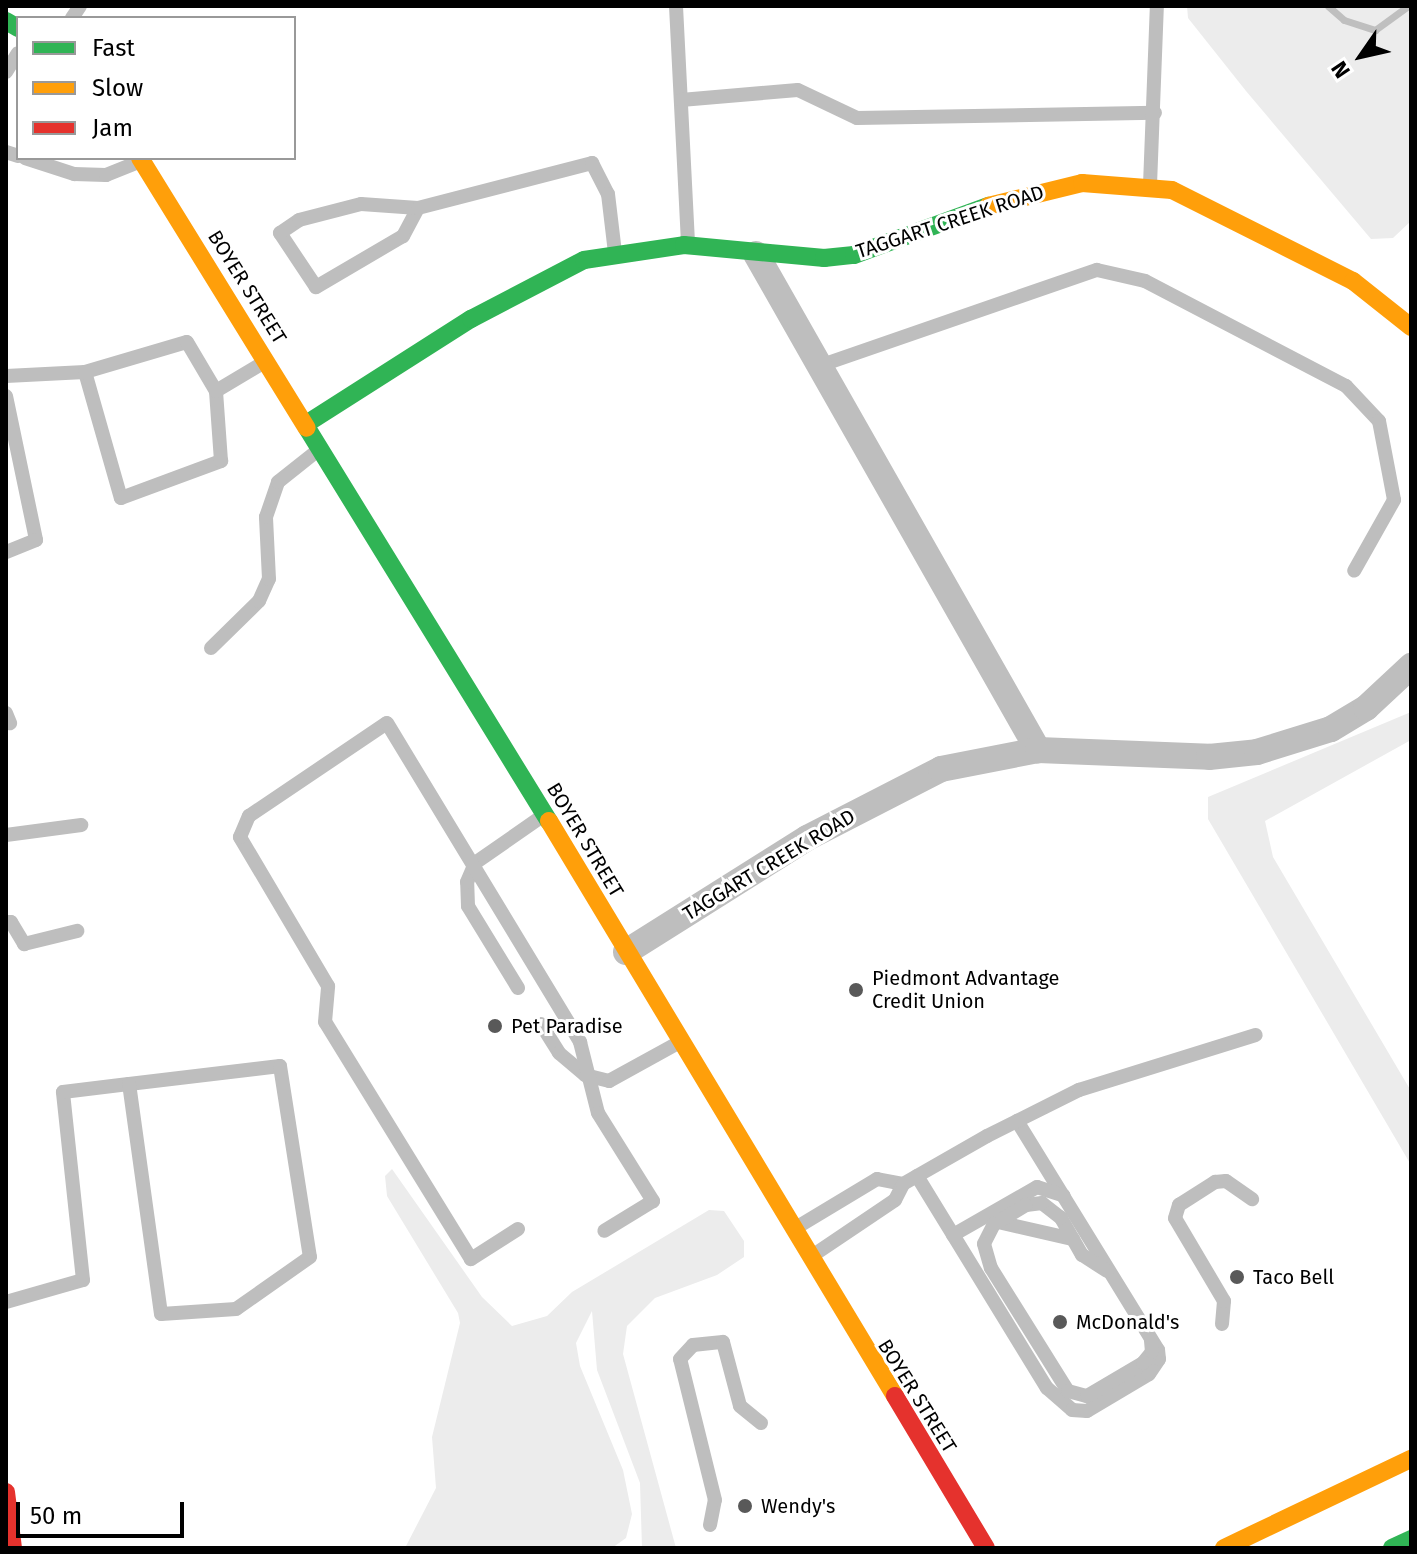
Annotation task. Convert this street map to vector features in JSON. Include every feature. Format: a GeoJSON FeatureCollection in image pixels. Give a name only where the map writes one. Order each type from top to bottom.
{"type":"FeatureCollection","features":[{"type":"Feature","properties":{"kind":"main road","name":"BOYER STREET"},"geometry":{"type":"LineString","coordinates":[[142,160],[321,448],[986,1548]]}},
{"type":"Feature","properties":{"kind":"main road","name":"TAGGART CREEK ROAD"},"geometry":{"type":"LineString","coordinates":[[306,424],[471,319],[584,260],[688,245],[756,254],[854,255],[1042,190],[1082,183],[1172,190],[1353,281],[1411,327]]}},
{"type":"Feature","properties":{"kind":"main road"},"geometry":{"type":"LineString","coordinates":[[1224,1548],[1411,1459]]}},
{"type":"Feature","properties":{"kind":"main road"},"geometry":{"type":"LineString","coordinates":[[6,1492],[13,1548]]}},
{"type":"Feature","properties":{"kind":"main road"},"geometry":{"type":"LineString","coordinates":[[1392,1548],[1411,1539]]}},
{"type":"Feature","properties":{"kind":"street"},"geometry":{"type":"LineString","coordinates":[[756,254],[1038,750]]}},
{"type":"Feature","properties":{"kind":"street","name":"TAGGART CREEK ROAD"},"geometry":{"type":"LineString","coordinates":[[626,952],[807,838],[941,769],[1038,750],[1209,757],[1257,752],[1331,729],[1366,708],[1411,666]]}},
{"type":"Feature","properties":{"kind":"lane"},"geometry":{"type":"LineString","coordinates":[[676,6],[688,245]]}},
{"type":"Feature","properties":{"kind":"lane"},"geometry":{"type":"LineString","coordinates":[[1150,186],[1157,6]]}},
{"type":"Feature","properties":{"kind":"lane"},"geometry":{"type":"LineString","coordinates":[[681,100],[798,90],[857,118],[1155,113]]}},
{"type":"Feature","properties":{"kind":"lane"},"geometry":{"type":"LineString","coordinates":[[31,160],[74,174],[106,175],[139,160]]}},
{"type":"Feature","properties":{"kind":"lane"},"geometry":{"type":"LineString","coordinates":[[418,208],[403,236],[316,287],[280,233],[299,220],[361,204],[418,208],[592,163],[608,194],[616,254]]}},
{"type":"Feature","properties":{"kind":"lane"},"geometry":{"type":"LineString","coordinates":[[819,366],[1097,270],[1145,281],[1346,386],[1379,421],[1394,500],[1354,571]]}},
{"type":"Feature","properties":{"kind":"lane"},"geometry":{"type":"LineString","coordinates":[[6,376],[85,372],[187,342],[216,391],[221,461],[121,498],[85,372]]}},
{"type":"Feature","properties":{"kind":"lane"},"geometry":{"type":"LineString","coordinates":[[216,391],[267,361]]}},
{"type":"Feature","properties":{"kind":"lane"},"geometry":{"type":"LineString","coordinates":[[6,396],[36,540],[6,552]]}},
{"type":"Feature","properties":{"kind":"lane"},"geometry":{"type":"LineString","coordinates":[[211,648],[259,601],[269,579],[266,517],[278,482],[287,470],[321,448]]}},
{"type":"Feature","properties":{"kind":"lane"},"geometry":{"type":"LineString","coordinates":[[518,1229],[471,1259],[325,1022],[328,986],[240,837],[249,816],[387,723],[475,863],[580,1042],[585,1075],[598,1113],[653,1201],[604,1231]]}},
{"type":"Feature","properties":{"kind":"lane"},"geometry":{"type":"LineString","coordinates":[[518,988],[468,906],[467,882],[475,863],[544,815]]}},
{"type":"Feature","properties":{"kind":"lane"},"geometry":{"type":"LineString","coordinates":[[6,835],[81,825]]}},
{"type":"Feature","properties":{"kind":"lane"},"geometry":{"type":"LineString","coordinates":[[6,922],[24,944],[77,931]]}},
{"type":"Feature","properties":{"kind":"lane"},"geometry":{"type":"LineString","coordinates":[[541,1024],[559,1053],[585,1075],[609,1081],[678,1043]]}},
{"type":"Feature","properties":{"kind":"lane"},"geometry":{"type":"LineString","coordinates":[[809,1259],[895,1200],[910,1180],[1017,1121],[1079,1090],[1256,1035]]}},
{"type":"Feature","properties":{"kind":"lane"},"geometry":{"type":"LineString","coordinates":[[6,1302],[83,1280],[63,1092],[129,1084],[280,1066],[310,1257],[236,1309],[161,1314],[129,1084]]}},
{"type":"Feature","properties":{"kind":"lane"},"geometry":{"type":"LineString","coordinates":[[910,1180],[953,1235],[1047,1388],[1072,1410],[1087,1411],[1149,1374],[1159,1359],[1151,1339],[1017,1121]]}},
{"type":"Feature","properties":{"kind":"lane"},"geometry":{"type":"LineString","coordinates":[[792,1231],[877,1179],[910,1180]]}},
{"type":"Feature","properties":{"kind":"lane"},"geometry":{"type":"LineString","coordinates":[[1222,1324],[1224,1301],[1175,1218],[1179,1205],[1215,1182],[1226,1181],[1252,1199]]}},
{"type":"Feature","properties":{"kind":"lane"},"geometry":{"type":"LineString","coordinates":[[953,1235],[1037,1187],[1064,1196]]}},
{"type":"Feature","properties":{"kind":"lane"},"geometry":{"type":"LineString","coordinates":[[1111,1273],[1082,1255],[1061,1218],[1042,1203],[1026,1205],[988,1231],[985,1256],[1068,1391],[1087,1396],[1143,1363],[1152,1352],[1151,1339]]}},
{"type":"Feature","properties":{"kind":"lane"},"geometry":{"type":"LineString","coordinates":[[998,1222],[1074,1240]]}},
{"type":"Feature","properties":{"kind":"lane"},"geometry":{"type":"LineString","coordinates":[[710,1525],[715,1500],[680,1359],[693,1345],[723,1342],[740,1406],[761,1423]]}},
{"type":"Feature","properties":{"kind":"shaded area"},"geometry":{"type":"Polygon","coordinates":[[[1187,6],[1411,6],[1411,221],[1393,238],[1371,239],[1188,18],[1187,6]]]}},
{"type":"Feature","properties":{"kind":"shaded area"},"geometry":{"type":"Polygon","coordinates":[[[1411,712],[1411,740],[1265,821],[1273,857],[1411,1091],[1411,1165],[1208,819],[1208,797],[1411,712]]]}},
{"type":"Feature","properties":{"kind":"shaded area"},"geometry":{"type":"Polygon","coordinates":[[[392,1169],[482,1297],[512,1326],[547,1316],[572,1292],[709,1210],[724,1211],[744,1241],[744,1257],[717,1275],[655,1298],[627,1326],[623,1354],[676,1548],[642,1548],[640,1483],[597,1370],[592,1311],[576,1343],[580,1366],[623,1470],[632,1514],[626,1538],[612,1548],[405,1548],[436,1488],[432,1437],[460,1323],[458,1313],[387,1196],[385,1176],[392,1169]]]}},
{"type":"Feature","properties":{"kind":"waterway"},"geometry":{"type":"LineString","coordinates":[[1328,6],[1344,20],[1375,30],[1408,6]]}},
{"type":"Feature","properties":{"kind":"traffic: fast"},"geometry":{"type":"LineString","coordinates":[[6,21],[16,27]]}},
{"type":"Feature","properties":{"kind":"traffic: fast"},"geometry":{"type":"LineString","coordinates":[[306,424],[471,319],[584,260],[684,245],[824,258],[854,255],[988,206]]}},
{"type":"Feature","properties":{"kind":"traffic: fast"},"geometry":{"type":"LineString","coordinates":[[307,428],[549,821]]}},
{"type":"Feature","properties":{"kind":"traffic: fast"},"geometry":{"type":"LineString","coordinates":[[1392,1548],[1411,1539]]}},
{"type":"Feature","properties":{"kind":"traffic: slow"},"geometry":{"type":"LineString","coordinates":[[141,160],[307,428]]}},
{"type":"Feature","properties":{"kind":"traffic: slow"},"geometry":{"type":"LineString","coordinates":[[988,206],[1082,183],[1172,190],[1353,281],[1411,327]]}},
{"type":"Feature","properties":{"kind":"traffic: slow"},"geometry":{"type":"LineString","coordinates":[[549,821],[895,1396]]}},
{"type":"Feature","properties":{"kind":"traffic: slow"},"geometry":{"type":"LineString","coordinates":[[1224,1548],[1411,1459]]}},
{"type":"Feature","properties":{"kind":"traffic: jam"},"geometry":{"type":"LineString","coordinates":[[895,1396],[986,1548]]}},
{"type":"Feature","properties":{"kind":"traffic: jam"},"geometry":{"type":"LineString","coordinates":[[6,1492],[13,1548]]}},
{"type":"Feature","properties":{"kind":"place","name":"Piedmont Advantage Credit Union"},"geometry":{"type":"Point","coordinates":[856,990]}},
{"type":"Feature","properties":{"kind":"place","name":"Pet Paradise"},"geometry":{"type":"Point","coordinates":[495,1026]}},
{"type":"Feature","properties":{"kind":"place","name":"Taco Bell"},"geometry":{"type":"Point","coordinates":[1237,1277]}},
{"type":"Feature","properties":{"kind":"place","name":"McDonald's"},"geometry":{"type":"Point","coordinates":[1060,1322]}},
{"type":"Feature","properties":{"kind":"place","name":"Wendy's"},"geometry":{"type":"Point","coordinates":[745,1506]}}]}
